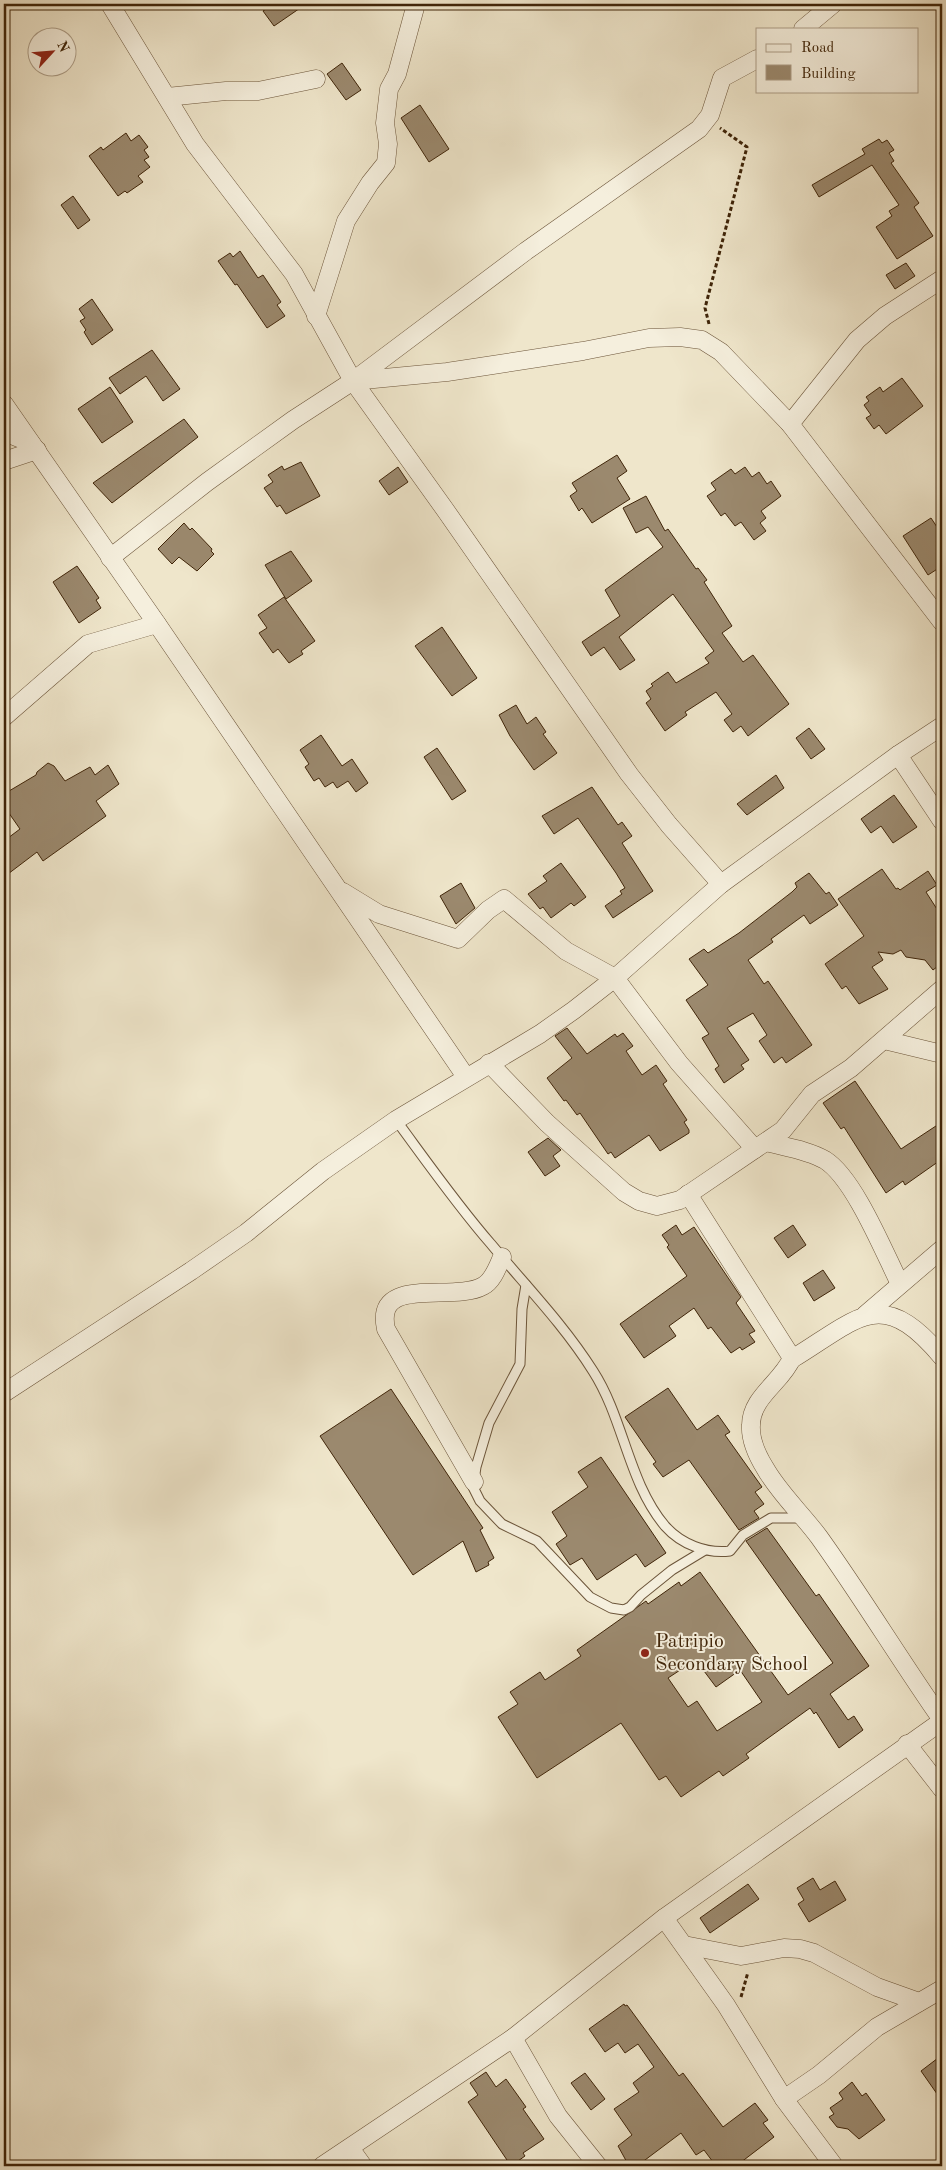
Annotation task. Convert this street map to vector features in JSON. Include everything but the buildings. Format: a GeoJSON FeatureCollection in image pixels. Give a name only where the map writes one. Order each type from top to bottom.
{"type":"FeatureCollection","features":[{"type":"Feature","properties":{"kind":"street"},"geometry":{"type":"LineString","coordinates":[[110,4],[214,171],[285,260],[353,381],[446,511],[628,774],[674,832],[721,884]]}},
{"type":"Feature","properties":{"kind":"street"},"geometry":{"type":"LineString","coordinates":[[316,316],[346,221],[370,183],[386,163],[388,144],[385,124],[389,89],[397,74],[416,4]]}},
{"type":"Feature","properties":{"kind":"street"},"geometry":{"type":"LineString","coordinates":[[804,28],[834,4]]}},
{"type":"Feature","properties":{"kind":"street"},"geometry":{"type":"LineString","coordinates":[[110,558],[222,471],[293,420],[353,381],[526,251],[699,129],[708,120],[722,78],[756,60]]}},
{"type":"Feature","properties":{"kind":"street"},"geometry":{"type":"LineString","coordinates":[[167,97],[226,91],[258,92],[316,79]]}},
{"type":"Feature","properties":{"kind":"street"},"geometry":{"type":"LineString","coordinates":[[790,424],[857,340],[885,316],[942,279]]}},
{"type":"Feature","properties":{"kind":"street"},"geometry":{"type":"LineString","coordinates":[[353,381],[447,372],[583,351],[649,338],[680,337],[702,340],[714,346],[790,424],[942,622]]}},
{"type":"Feature","properties":{"kind":"street"},"geometry":{"type":"LineString","coordinates":[[4,404],[157,624],[466,1077]]}},
{"type":"Feature","properties":{"kind":"street"},"geometry":{"type":"LineString","coordinates":[[4,432],[34,447]]}},
{"type":"Feature","properties":{"kind":"street"},"geometry":{"type":"LineString","coordinates":[[4,461],[34,447]]}},
{"type":"Feature","properties":{"kind":"street"},"geometry":{"type":"LineString","coordinates":[[4,717],[88,644],[157,624]]}},
{"type":"Feature","properties":{"kind":"street"},"geometry":{"type":"LineString","coordinates":[[4,1393],[199,1266],[246,1232],[296,1191],[396,1120],[547,1029],[614,978],[721,884],[898,755],[942,726]]}},
{"type":"Feature","properties":{"kind":"street"},"geometry":{"type":"LineString","coordinates":[[898,755],[942,821]]}},
{"type":"Feature","properties":{"kind":"street"},"geometry":{"type":"LineString","coordinates":[[337,888],[379,914],[458,939],[488,910],[504,899],[566,951],[614,978],[679,1063],[760,1146],[806,1152],[820,1157],[833,1166],[865,1211],[900,1284]]}},
{"type":"Feature","properties":{"kind":"street"},"geometry":{"type":"LineString","coordinates":[[490,1063],[541,1118],[624,1192],[640,1201],[657,1206],[673,1203],[688,1194],[783,1130],[812,1094],[851,1068],[942,989]]}},
{"type":"Feature","properties":{"kind":"street"},"geometry":{"type":"LineString","coordinates":[[884,1040],[942,1054]]}},
{"type":"Feature","properties":{"kind":"street"},"geometry":{"type":"LineString","coordinates":[[688,1194],[777,1332],[792,1359]]}},
{"type":"Feature","properties":{"kind":"street"},"geometry":{"type":"LineString","coordinates":[[322,2166],[513,2038],[664,1918],[942,1720],[880,1626],[804,1518],[765,1469],[751,1434],[752,1416],[756,1407],[792,1359],[865,1315],[942,1249]]}},
{"type":"Feature","properties":{"kind":"street"},"geometry":{"type":"LineString","coordinates":[[474,1482],[386,1329],[384,1316],[391,1300],[403,1294],[456,1293],[484,1286],[495,1272],[502,1257]]}},
{"type":"Feature","properties":{"kind":"street"},"geometry":{"type":"LineString","coordinates":[[865,1315],[880,1313],[896,1317],[923,1336],[942,1357]]}},
{"type":"Feature","properties":{"kind":"street"},"geometry":{"type":"LineString","coordinates":[[907,1744],[942,1789]]}},
{"type":"Feature","properties":{"kind":"street"},"geometry":{"type":"LineString","coordinates":[[664,1918],[736,2021],[784,2099],[834,2166]]}},
{"type":"Feature","properties":{"kind":"street"},"geometry":{"type":"LineString","coordinates":[[684,1946],[730,1955],[754,1954],[794,1948],[814,1952],[877,1987],[919,2002]]}},
{"type":"Feature","properties":{"kind":"street"},"geometry":{"type":"LineString","coordinates":[[784,2099],[833,2064],[864,2036],[942,1989]]}},
{"type":"Feature","properties":{"kind":"street"},"geometry":{"type":"LineString","coordinates":[[513,2038],[558,2116],[598,2166]]}},
{"type":"Feature","properties":{"kind":"street"},"geometry":{"type":"LineString","coordinates":[[350,2148],[363,2166]]}},
{"type":"Feature","properties":{"kind":"lane"},"geometry":{"type":"LineString","coordinates":[[396,1120],[469,1219],[555,1318],[593,1371],[609,1402],[642,1488],[659,1517],[673,1533],[705,1550],[730,1550],[743,1535],[771,1518],[804,1518]]}},
{"type":"Feature","properties":{"kind":"lane"},"geometry":{"type":"LineString","coordinates":[[526,1285],[522,1309],[520,1364],[489,1423],[480,1447],[474,1482],[474,1491],[480,1501],[496,1520],[537,1541],[590,1597],[611,1608],[624,1610],[630,1607],[641,1595],[672,1570],[705,1550]]}},
{"type":"Feature","properties":{"kind":"path"},"geometry":{"type":"LineString","coordinates":[[708,120],[747,147],[705,308],[714,346]]}},
{"type":"Feature","properties":{"kind":"path"},"geometry":{"type":"LineString","coordinates":[[736,2021],[754,1954]]}},
{"type":"Feature","properties":{"kind":"place","name":"Patripio Secondary School"},"geometry":{"type":"Point","coordinates":[645,1653]}}]}
